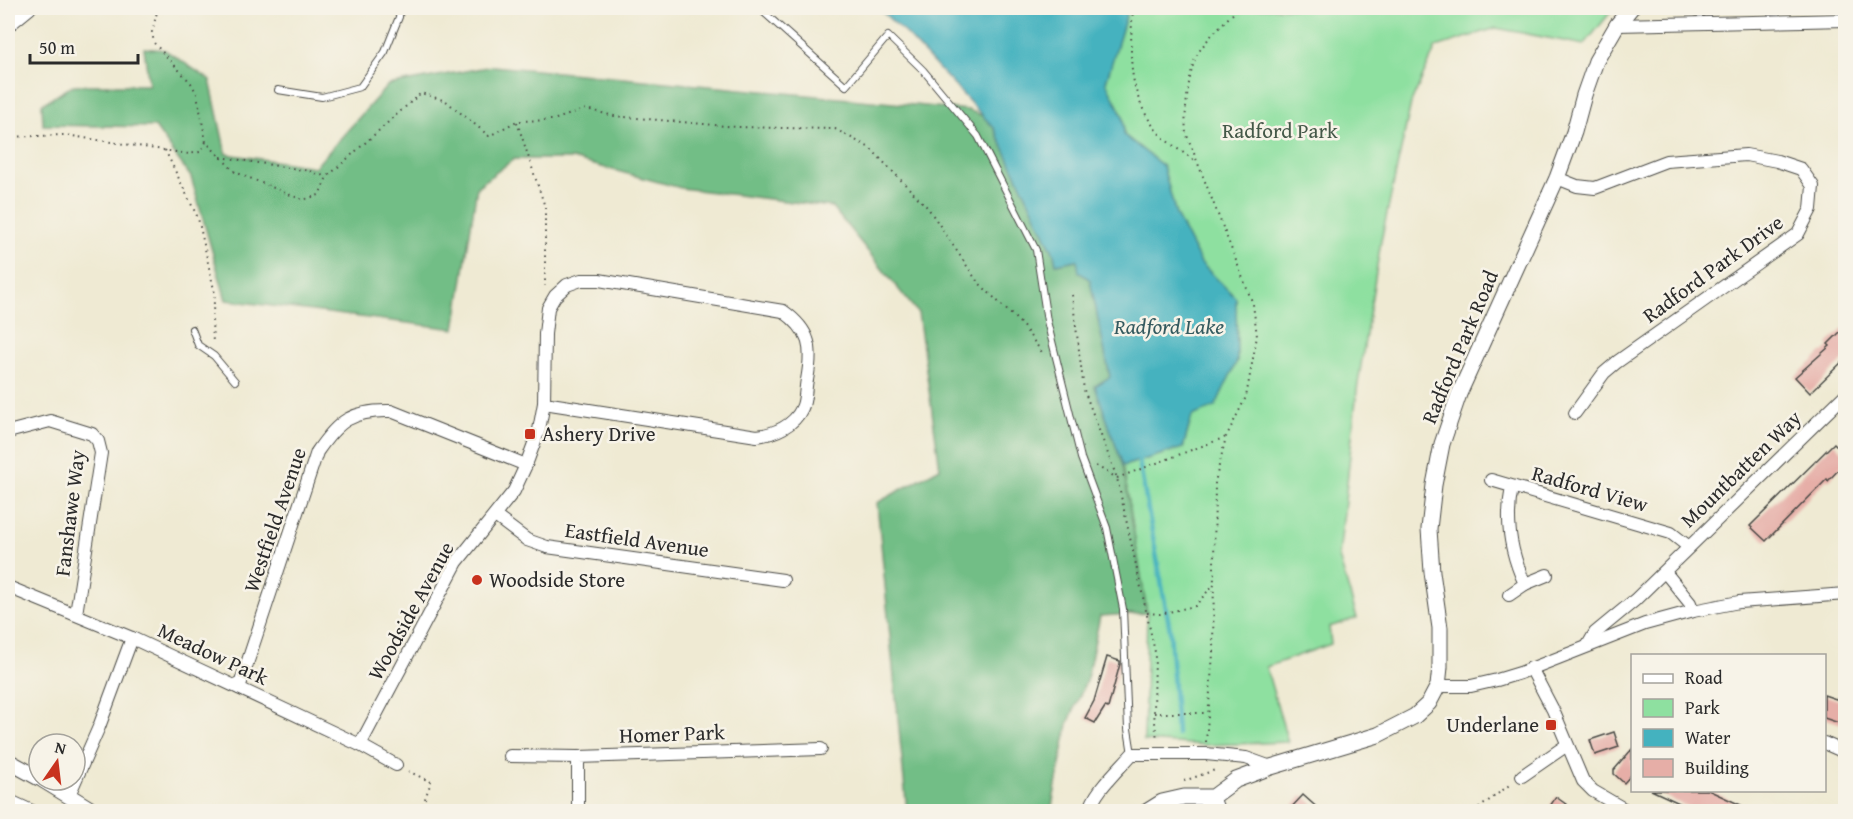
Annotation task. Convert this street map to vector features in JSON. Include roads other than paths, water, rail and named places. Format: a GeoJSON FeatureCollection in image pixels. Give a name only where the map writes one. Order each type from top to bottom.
{"type":"FeatureCollection","features":[{"type":"Feature","properties":{"kind":"street"},"geometry":{"type":"LineString","coordinates":[[8,26],[30,8]]}},
{"type":"Feature","properties":{"kind":"street","name":"Radford Park Road"},"geometry":{"type":"LineString","coordinates":[[1438,686],[1440,628],[1429,530],[1442,444],[1459,394],[1557,178],[1596,61],[1630,8]]}},
{"type":"Feature","properties":{"kind":"street"},"geometry":{"type":"LineString","coordinates":[[1617,25],[1845,20]]}},
{"type":"Feature","properties":{"kind":"street","name":"Radford Park Drive"},"geometry":{"type":"LineString","coordinates":[[1557,178],[1577,186],[1595,188],[1666,161],[1746,155],[1777,160],[1801,169],[1813,186],[1811,208],[1798,234],[1617,362],[1604,373],[1575,413]]}},
{"type":"Feature","properties":{"kind":"street"},"geometry":{"type":"LineString","coordinates":[[581,280],[599,280],[783,311],[798,321],[807,338],[811,358],[802,408],[790,423],[774,434],[757,436],[544,404],[545,334],[548,308],[561,290],[581,280]]}},
{"type":"Feature","properties":{"kind":"street","name":"Mountbatten Way"},"geometry":{"type":"LineString","coordinates":[[1588,645],[1595,633],[1632,604],[1845,394]]}},
{"type":"Feature","properties":{"kind":"street","name":"Woodside Avenue"},"geometry":{"type":"LineString","coordinates":[[360,745],[457,561],[514,491],[539,430],[544,404]]}},
{"type":"Feature","properties":{"kind":"street","name":"Westfield Avenue"},"geometry":{"type":"LineString","coordinates":[[239,688],[317,452],[331,431],[350,418],[370,411],[391,411],[526,465]]}},
{"type":"Feature","properties":{"kind":"street","name":"Fanshawe Way"},"geometry":{"type":"LineString","coordinates":[[8,432],[50,421],[92,434],[98,441],[101,453],[76,614]]}},
{"type":"Feature","properties":{"kind":"street","name":"Radford View"},"geometry":{"type":"LineString","coordinates":[[1491,480],[1671,533],[1689,547]]}},
{"type":"Feature","properties":{"kind":"street","name":"Radford View"},"geometry":{"type":"LineString","coordinates":[[1512,487],[1508,523],[1517,564],[1525,585]]}},
{"type":"Feature","properties":{"kind":"street","name":"Eastfield Avenue"},"geometry":{"type":"LineString","coordinates":[[495,516],[527,540],[547,548],[783,580]]}},
{"type":"Feature","properties":{"kind":"street"},"geometry":{"type":"LineString","coordinates":[[1665,572],[1690,603],[1693,611]]}},
{"type":"Feature","properties":{"kind":"street"},"geometry":{"type":"LineString","coordinates":[[1509,595],[1547,575]]}},
{"type":"Feature","properties":{"kind":"street"},"geometry":{"type":"LineString","coordinates":[[8,586],[132,638]]}},
{"type":"Feature","properties":{"kind":"street"},"geometry":{"type":"LineString","coordinates":[[1146,812],[1162,802],[1184,797],[1216,804],[1236,780],[1271,767],[1378,735],[1415,716],[1428,703],[1438,686],[1471,686],[1497,680],[1645,624],[1693,611],[1739,602],[1845,594]]}},
{"type":"Feature","properties":{"kind":"street","name":"Meadow Park"},"geometry":{"type":"LineString","coordinates":[[69,795],[99,727],[132,638],[360,745],[396,765]]}},
{"type":"Feature","properties":{"kind":"street"},"geometry":{"type":"LineString","coordinates":[[1531,668],[1553,711],[1582,781],[1593,791],[1629,812]]}},
{"type":"Feature","properties":{"kind":"street"},"geometry":{"type":"LineString","coordinates":[[1826,744],[1840,750],[1845,757]]}},
{"type":"Feature","properties":{"kind":"street"},"geometry":{"type":"LineString","coordinates":[[1522,776],[1567,745]]}},
{"type":"Feature","properties":{"kind":"street","name":"Homer Park"},"geometry":{"type":"LineString","coordinates":[[510,756],[578,757],[821,749]]}},
{"type":"Feature","properties":{"kind":"street"},"geometry":{"type":"LineString","coordinates":[[1090,812],[1090,805],[1097,795],[1132,754],[1206,754],[1246,758],[1271,767]]}},
{"type":"Feature","properties":{"kind":"street"},"geometry":{"type":"LineString","coordinates":[[578,757],[578,812]]}},
{"type":"Feature","properties":{"kind":"street"},"geometry":{"type":"LineString","coordinates":[[8,761],[27,771]]}},
{"type":"Feature","properties":{"kind":"street"},"geometry":{"type":"LineString","coordinates":[[64,792],[95,812]]}},
{"type":"Feature","properties":{"kind":"street"},"geometry":{"type":"LineString","coordinates":[[8,800],[34,812]]}},
{"type":"Feature","properties":{"kind":"lane"},"geometry":{"type":"LineString","coordinates":[[278,90],[322,97],[360,87],[385,52],[399,17],[400,8]]}},
{"type":"Feature","properties":{"kind":"lane"},"geometry":{"type":"LineString","coordinates":[[759,8],[846,86],[888,36],[923,70],[978,136],[1036,250],[1047,321],[1081,458],[1107,528],[1123,609],[1128,729],[1132,754]]}},
{"type":"Feature","properties":{"kind":"lane"},"geometry":{"type":"LineString","coordinates":[[192,328],[198,345],[214,356],[234,381]]}},
{"type":"Feature","properties":{"kind":"water","name":"Radford Lake"},"geometry":{"type":"Polygon","coordinates":[[[878,8],[1122,8],[1127,13],[1106,82],[1123,117],[1124,135],[1163,166],[1176,215],[1201,263],[1236,298],[1237,361],[1215,407],[1192,416],[1183,448],[1123,466],[1095,386],[1110,377],[1090,280],[1079,272],[1077,260],[1056,264],[1054,254],[994,128],[907,35],[878,8]]]}},
{"type":"Feature","properties":{"kind":"waterway"},"geometry":{"type":"LineString","coordinates":[[1139,461],[1170,630],[1177,734]]}},
{"type":"Feature","properties":{"kind":"place","name":"Ashery Drive"},"geometry":{"type":"Point","coordinates":[530,434]}},
{"type":"Feature","properties":{"kind":"place","name":"Woodside Store"},"geometry":{"type":"Point","coordinates":[477,580]}},
{"type":"Feature","properties":{"kind":"place","name":"Underlane"},"geometry":{"type":"Point","coordinates":[1551,725]}},
{"type":"Feature","properties":{"kind":"park label","name":"Radford Park"},"geometry":{"type":"Point","coordinates":[1280,131]}}]}
